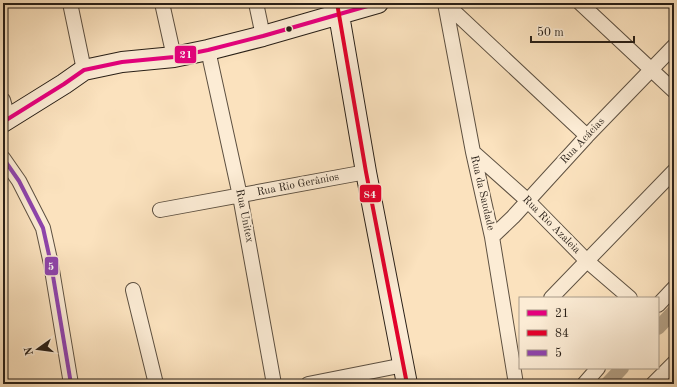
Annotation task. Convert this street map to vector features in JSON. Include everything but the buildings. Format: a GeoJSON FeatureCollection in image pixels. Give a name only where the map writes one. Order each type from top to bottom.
{"type":"FeatureCollection","features":[{"type":"Feature","properties":{"kind":"main road"},"geometry":{"type":"LineString","coordinates":[[5,113],[64,84],[84,70],[122,62],[174,57],[208,50],[263,36],[338,9],[368,5]]}},
{"type":"Feature","properties":{"kind":"main road"},"geometry":{"type":"LineString","coordinates":[[338,9],[366,172],[405,374]]}},
{"type":"Feature","properties":{"kind":"street"},"geometry":{"type":"LineString","coordinates":[[70,3],[84,70]]}},
{"type":"Feature","properties":{"kind":"street"},"geometry":{"type":"LineString","coordinates":[[162,3],[174,57]]}},
{"type":"Feature","properties":{"kind":"street"},"geometry":{"type":"LineString","coordinates":[[256,3],[263,36]]}},
{"type":"Feature","properties":{"kind":"street","name":"Rua da Saudade"},"geometry":{"type":"LineString","coordinates":[[445,3],[587,136]]}},
{"type":"Feature","properties":{"kind":"street","name":"Rua da Saudade"},"geometry":{"type":"LineString","coordinates":[[445,3],[473,152],[492,237],[516,384]]}},
{"type":"Feature","properties":{"kind":"street"},"geometry":{"type":"LineString","coordinates":[[580,3],[674,91]]}},
{"type":"Feature","properties":{"kind":"street","name":"Rua Acácias"},"geometry":{"type":"LineString","coordinates":[[492,237],[528,201],[587,136],[674,46]]}},
{"type":"Feature","properties":{"kind":"street","name":"Rua Unitex"},"geometry":{"type":"LineString","coordinates":[[208,50],[240,196],[274,384]]}},
{"type":"Feature","properties":{"kind":"street","name":"Rua Rio Azaleia"},"geometry":{"type":"LineString","coordinates":[[473,152],[528,201],[587,261],[629,297]]}},
{"type":"Feature","properties":{"kind":"street"},"geometry":{"type":"LineString","coordinates":[[3,158],[19,182],[43,228],[51,264],[71,384]]}},
{"type":"Feature","properties":{"kind":"street"},"geometry":{"type":"LineString","coordinates":[[552,297],[674,171]]}},
{"type":"Feature","properties":{"kind":"street","name":"Rua Rio Gerânios"},"geometry":{"type":"LineString","coordinates":[[160,210],[366,172]]}},
{"type":"Feature","properties":{"kind":"street"},"geometry":{"type":"LineString","coordinates":[[659,304],[674,288]]}},
{"type":"Feature","properties":{"kind":"street"},"geometry":{"type":"LineString","coordinates":[[133,290],[156,384]]}},
{"type":"Feature","properties":{"kind":"street"},"geometry":{"type":"LineString","coordinates":[[510,340],[519,330]]}},
{"type":"Feature","properties":{"kind":"street"},"geometry":{"type":"LineString","coordinates":[[654,384],[674,363]]}},
{"type":"Feature","properties":{"kind":"street"},"geometry":{"type":"LineString","coordinates":[[584,384],[597,369]]}},
{"type":"Feature","properties":{"kind":"street"},"geometry":{"type":"LineString","coordinates":[[308,384],[405,374]]}},
{"type":"Feature","properties":{"kind":"waterway"},"geometry":{"type":"LineString","coordinates":[[659,327],[674,311]]}},
{"type":"Feature","properties":{"kind":"waterway"},"geometry":{"type":"LineString","coordinates":[[607,384],[621,369]]}},
{"type":"Feature","properties":{"kind":"transit line","name":"84"},"geometry":{"type":"LineString","coordinates":[[337,3],[366,172],[407,384]]}},
{"type":"Feature","properties":{"kind":"transit line","name":"21"},"geometry":{"type":"LineString","coordinates":[[3,122],[84,70],[122,62],[174,57],[208,50],[378,3]]}},
{"type":"Feature","properties":{"kind":"transit line","name":"5"},"geometry":{"type":"LineString","coordinates":[[3,158],[19,181],[43,228],[51,264],[71,384]]}}]}
